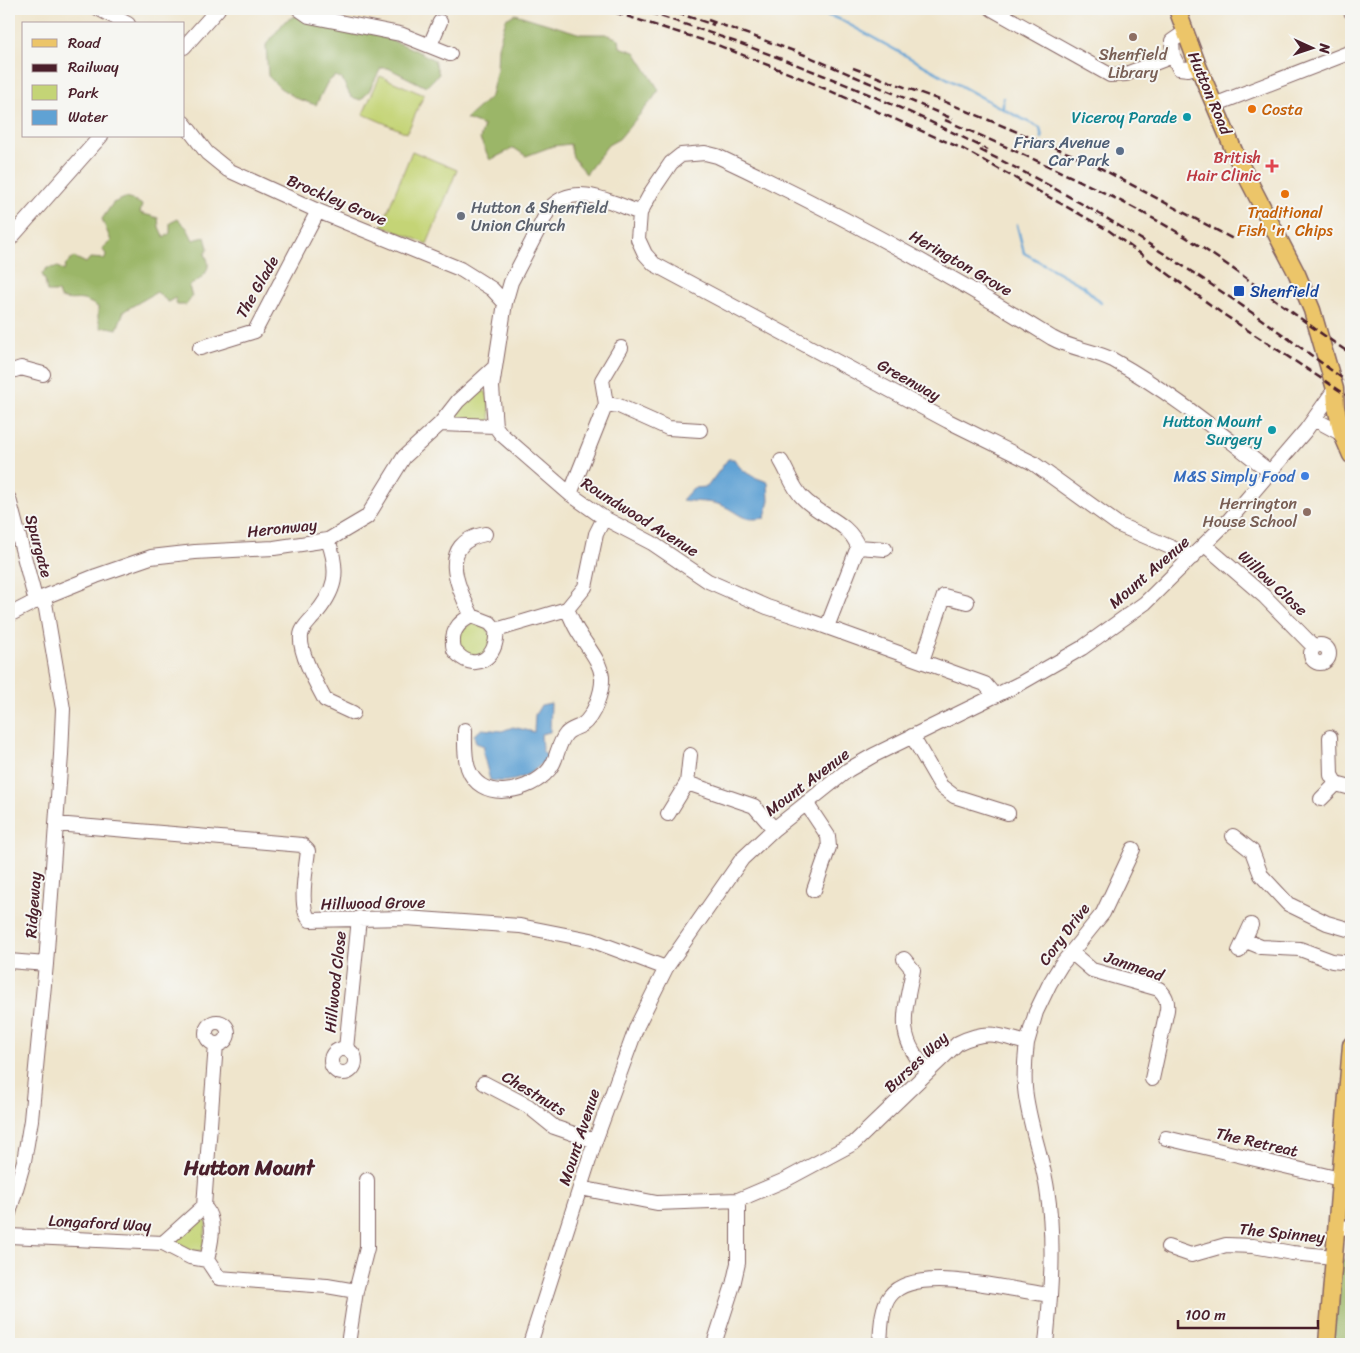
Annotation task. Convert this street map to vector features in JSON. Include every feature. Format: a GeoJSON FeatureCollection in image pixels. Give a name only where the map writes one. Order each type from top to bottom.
{"type":"FeatureCollection","features":[{"type":"Feature","properties":{"kind":"main road","name":"Hutton Road"},"geometry":{"type":"LineString","coordinates":[[1177,9],[1214,106],[1237,158],[1297,274],[1312,310],[1335,389],[1336,407],[1342,434],[1351,455]]}},
{"type":"Feature","properties":{"kind":"main road"},"geometry":{"type":"LineString","coordinates":[[1327,1344],[1334,1256],[1344,1228],[1340,1179],[1351,1064],[1351,1045]]}},
{"type":"Feature","properties":{"kind":"street"},"geometry":{"type":"LineString","coordinates":[[99,9],[124,22]]}},
{"type":"Feature","properties":{"kind":"street"},"geometry":{"type":"LineString","coordinates":[[185,46],[218,9]]}},
{"type":"Feature","properties":{"kind":"street"},"geometry":{"type":"LineString","coordinates":[[299,9],[309,16],[400,34],[450,54]]}},
{"type":"Feature","properties":{"kind":"street"},"geometry":{"type":"LineString","coordinates":[[992,9],[1110,74],[1126,74],[1173,56]]}},
{"type":"Feature","properties":{"kind":"street"},"geometry":{"type":"LineString","coordinates":[[430,45],[440,22]]}},
{"type":"Feature","properties":{"kind":"street"},"geometry":{"type":"LineString","coordinates":[[1185,32],[1172,41],[1173,56],[1179,68],[1188,69],[1198,66]]}},
{"type":"Feature","properties":{"kind":"street"},"geometry":{"type":"LineString","coordinates":[[1214,106],[1351,52]]}},
{"type":"Feature","properties":{"kind":"street","name":"Brockley Grove"},"geometry":{"type":"LineString","coordinates":[[185,124],[207,153],[228,170],[318,212],[460,269],[492,289],[505,303]]}},
{"type":"Feature","properties":{"kind":"street"},"geometry":{"type":"LineString","coordinates":[[9,240],[99,138]]}},
{"type":"Feature","properties":{"kind":"street","name":"Herington Grove"},"geometry":{"type":"LineString","coordinates":[[640,213],[671,163],[681,155],[705,153],[717,156],[820,205],[956,280],[1064,344],[1090,351],[1112,360],[1182,405],[1270,472]]}},
{"type":"Feature","properties":{"kind":"street"},"geometry":{"type":"LineString","coordinates":[[440,424],[495,426],[492,387],[505,303],[511,282],[541,221],[556,202],[579,195],[597,197],[640,213]]}},
{"type":"Feature","properties":{"kind":"street","name":"The Glade"},"geometry":{"type":"LineString","coordinates":[[200,348],[255,331],[318,212]]}},
{"type":"Feature","properties":{"kind":"street","name":"Greenway"},"geometry":{"type":"LineString","coordinates":[[640,213],[638,239],[645,254],[654,264],[948,421],[1033,463],[1119,526],[1193,557]]}},
{"type":"Feature","properties":{"kind":"street"},"geometry":{"type":"LineString","coordinates":[[492,289],[511,282]]}},
{"type":"Feature","properties":{"kind":"street"},"geometry":{"type":"LineString","coordinates":[[570,494],[606,404],[602,380],[621,348]]}},
{"type":"Feature","properties":{"kind":"street"},"geometry":{"type":"LineString","coordinates":[[9,372],[21,368],[44,374]]}},
{"type":"Feature","properties":{"kind":"street","name":"Heronway"},"geometry":{"type":"LineString","coordinates":[[9,615],[40,599],[151,557],[195,552],[274,548],[328,540],[368,517],[396,467],[440,424],[458,401],[494,368]]}},
{"type":"Feature","properties":{"kind":"street","name":"Mount Avenue"},"geometry":{"type":"LineString","coordinates":[[530,1344],[595,1141],[637,1026],[666,968],[742,860],[774,829],[848,770],[912,736],[1021,683],[1102,635],[1145,603],[1206,546],[1314,419],[1335,389]]}},
{"type":"Feature","properties":{"kind":"street"},"geometry":{"type":"LineString","coordinates":[[606,404],[618,406],[668,428],[700,430]]}},
{"type":"Feature","properties":{"kind":"street"},"geometry":{"type":"LineString","coordinates":[[1314,419],[1342,434]]}},
{"type":"Feature","properties":{"kind":"street","name":"Roundwood Avenue"},"geometry":{"type":"LineString","coordinates":[[495,426],[511,444],[570,494],[604,518],[652,543],[715,585],[767,607],[985,684],[995,696]]}},
{"type":"Feature","properties":{"kind":"street"},"geometry":{"type":"LineString","coordinates":[[781,461],[801,497],[847,530],[854,537],[858,547],[827,627]]}},
{"type":"Feature","properties":{"kind":"street","name":"Spurgate"},"geometry":{"type":"LineString","coordinates":[[9,498],[40,599]]}},
{"type":"Feature","properties":{"kind":"street"},"geometry":{"type":"LineString","coordinates":[[496,630],[567,609],[585,587],[596,534],[604,518]]}},
{"type":"Feature","properties":{"kind":"street"},"geometry":{"type":"LineString","coordinates":[[472,616],[458,625],[453,637],[454,650],[466,661],[478,662],[488,657],[495,646],[496,630],[490,623],[472,616],[458,590],[455,560],[463,543],[469,538],[485,534]]}},
{"type":"Feature","properties":{"kind":"street"},"geometry":{"type":"LineString","coordinates":[[328,540],[335,566],[335,582],[324,606],[301,632],[301,644],[325,700],[353,714]]}},
{"type":"Feature","properties":{"kind":"street","name":"Willow Close"},"geometry":{"type":"LineString","coordinates":[[1206,546],[1265,597],[1314,647]]}},
{"type":"Feature","properties":{"kind":"street"},"geometry":{"type":"LineString","coordinates":[[858,547],[885,549]]}},
{"type":"Feature","properties":{"kind":"street"},"geometry":{"type":"LineString","coordinates":[[922,661],[944,596],[967,602]]}},
{"type":"Feature","properties":{"kind":"street","name":"Ridgeway"},"geometry":{"type":"LineString","coordinates":[[9,1214],[28,1141],[46,964],[63,709],[40,599]]}},
{"type":"Feature","properties":{"kind":"street"},"geometry":{"type":"LineString","coordinates":[[466,730],[466,759],[473,777],[489,790],[500,792],[513,790],[525,786],[546,774],[558,757],[565,735],[583,725],[592,711],[602,685],[601,672],[567,609]]}},
{"type":"Feature","properties":{"kind":"street"},"geometry":{"type":"LineString","coordinates":[[912,736],[941,786],[947,791],[954,796],[1008,813]]}},
{"type":"Feature","properties":{"kind":"street"},"geometry":{"type":"LineString","coordinates":[[1330,736],[1331,775],[1336,784],[1351,788]]}},
{"type":"Feature","properties":{"kind":"street"},"geometry":{"type":"LineString","coordinates":[[668,814],[687,783],[690,755]]}},
{"type":"Feature","properties":{"kind":"street"},"geometry":{"type":"LineString","coordinates":[[687,783],[754,806],[774,829]]}},
{"type":"Feature","properties":{"kind":"street"},"geometry":{"type":"LineString","coordinates":[[1321,799],[1336,784]]}},
{"type":"Feature","properties":{"kind":"street"},"geometry":{"type":"LineString","coordinates":[[806,804],[828,836],[829,847],[814,890]]}},
{"type":"Feature","properties":{"kind":"street","name":"Hillwood Grove"},"geometry":{"type":"LineString","coordinates":[[56,824],[302,845],[308,851],[303,905],[306,917],[310,920],[318,922],[359,918],[485,922],[547,930],[591,940],[666,968]]}},
{"type":"Feature","properties":{"kind":"street"},"geometry":{"type":"LineString","coordinates":[[1233,836],[1252,851],[1261,875],[1288,904],[1326,923],[1351,930]]}},
{"type":"Feature","properties":{"kind":"street","name":"Cory Drive"},"geometry":{"type":"LineString","coordinates":[[1027,1043],[1036,1012],[1046,990],[1060,965],[1103,913],[1133,848]]}},
{"type":"Feature","properties":{"kind":"street","name":"Hillwood Close"},"geometry":{"type":"LineString","coordinates":[[346,1049],[359,918]]}},
{"type":"Feature","properties":{"kind":"street"},"geometry":{"type":"LineString","coordinates":[[1251,925],[1242,946],[1300,949],[1332,961],[1351,963]]}},
{"type":"Feature","properties":{"kind":"street","name":"Janmead"},"geometry":{"type":"LineString","coordinates":[[1071,952],[1092,970],[1159,989],[1164,995],[1168,1002],[1167,1010],[1152,1079]]}},
{"type":"Feature","properties":{"kind":"street"},"geometry":{"type":"LineString","coordinates":[[9,961],[46,964]]}},
{"type":"Feature","properties":{"kind":"street"},"geometry":{"type":"LineString","coordinates":[[914,964],[906,1012],[905,1038],[910,1048],[928,1071]]}},
{"type":"Feature","properties":{"kind":"street","name":"Burses Way"},"geometry":{"type":"LineString","coordinates":[[580,1188],[657,1203],[738,1200],[793,1176],[854,1143],[958,1044],[974,1036],[990,1034],[1027,1043]]}},
{"type":"Feature","properties":{"kind":"street"},"geometry":{"type":"LineString","coordinates":[[1027,1043],[1024,1071],[1025,1090],[1047,1189],[1050,1232],[1050,1296],[1046,1344]]}},
{"type":"Feature","properties":{"kind":"street"},"geometry":{"type":"LineString","coordinates":[[163,1243],[204,1206],[216,1044]]}},
{"type":"Feature","properties":{"kind":"street","name":"Chestnuts"},"geometry":{"type":"LineString","coordinates":[[484,1083],[528,1106],[554,1127],[595,1141]]}},
{"type":"Feature","properties":{"kind":"street","name":"The Retreat"},"geometry":{"type":"LineString","coordinates":[[1166,1138],[1340,1179]]}},
{"type":"Feature","properties":{"kind":"street"},"geometry":{"type":"LineString","coordinates":[[348,1344],[356,1291],[367,1248],[367,1180]]}},
{"type":"Feature","properties":{"kind":"street"},"geometry":{"type":"LineString","coordinates":[[714,1344],[734,1285],[738,1263],[738,1200]]}},
{"type":"Feature","properties":{"kind":"street"},"geometry":{"type":"LineString","coordinates":[[204,1206],[209,1212],[212,1228],[206,1260],[219,1278],[327,1286],[356,1291]]}},
{"type":"Feature","properties":{"kind":"street","name":"Longaford Way"},"geometry":{"type":"LineString","coordinates":[[9,1236],[163,1243],[190,1257],[206,1260]]}},
{"type":"Feature","properties":{"kind":"street","name":"The Spinney"},"geometry":{"type":"LineString","coordinates":[[1168,1247],[1191,1255],[1226,1245],[1252,1246],[1292,1253],[1334,1256]]}},
{"type":"Feature","properties":{"kind":"street"},"geometry":{"type":"LineString","coordinates":[[880,1344],[888,1297],[895,1290],[908,1284],[931,1280],[955,1280],[1050,1296]]}},
{"type":"Feature","properties":{"kind":"green space"},"geometry":{"type":"Polygon","coordinates":[[[515,14],[581,34],[606,34],[619,39],[620,47],[635,52],[659,90],[619,139],[608,145],[586,174],[573,157],[570,144],[553,146],[526,156],[514,148],[490,160],[480,139],[484,126],[466,119],[491,96],[497,69],[498,47],[506,19],[515,14]]]}},
{"type":"Feature","properties":{"kind":"green space"},"geometry":{"type":"Polygon","coordinates":[[[295,16],[367,32],[401,44],[434,60],[439,74],[426,87],[388,68],[381,68],[369,91],[361,100],[351,97],[342,79],[335,76],[327,83],[316,105],[298,99],[280,88],[268,76],[266,45],[285,21],[295,16]]]}},
{"type":"Feature","properties":{"kind":"green space"},"geometry":{"type":"Polygon","coordinates":[[[380,76],[424,95],[407,133],[363,114],[380,76]]]}},
{"type":"Feature","properties":{"kind":"green space"},"geometry":{"type":"Polygon","coordinates":[[[412,151],[457,170],[427,244],[382,225],[412,151]]]}},
{"type":"Feature","properties":{"kind":"green space"},"geometry":{"type":"Polygon","coordinates":[[[125,198],[142,205],[140,213],[158,218],[159,227],[164,238],[170,233],[170,223],[178,219],[187,228],[193,240],[205,237],[208,248],[205,254],[208,265],[202,277],[189,286],[192,297],[186,305],[177,305],[175,298],[168,302],[157,292],[124,311],[117,329],[101,328],[98,318],[98,307],[82,300],[60,298],[58,292],[47,292],[42,274],[47,268],[58,267],[64,271],[66,264],[74,257],[86,263],[90,258],[105,259],[106,254],[102,249],[111,241],[102,219],[113,203],[125,198]]]}},
{"type":"Feature","properties":{"kind":"green space"},"geometry":{"type":"Polygon","coordinates":[[[480,391],[485,391],[488,396],[491,422],[451,422],[457,409],[480,391]]]}},
{"type":"Feature","properties":{"kind":"green space"},"geometry":{"type":"Polygon","coordinates":[[[473,622],[487,628],[492,640],[485,655],[467,658],[456,639],[458,633],[473,622]]]}},
{"type":"Feature","properties":{"kind":"green space"},"geometry":{"type":"Polygon","coordinates":[[[204,1216],[207,1219],[203,1249],[193,1251],[185,1248],[176,1240],[204,1216]]]}},
{"type":"Feature","properties":{"kind":"green space"},"geometry":{"type":"Polygon","coordinates":[[[1341,1259],[1347,1260],[1351,1264],[1351,1344],[1327,1344],[1341,1259]]]}},
{"type":"Feature","properties":{"kind":"water"},"geometry":{"type":"Polygon","coordinates":[[[728,459],[734,459],[748,474],[768,482],[769,500],[765,518],[745,518],[721,505],[682,500],[693,488],[707,487],[728,459]]]}},
{"type":"Feature","properties":{"kind":"water"},"geometry":{"type":"Polygon","coordinates":[[[551,703],[550,732],[541,734],[542,750],[548,757],[529,774],[515,780],[490,780],[483,753],[484,746],[476,743],[474,735],[482,729],[502,731],[513,727],[534,732],[535,715],[541,705],[551,703]]]}},
{"type":"Feature","properties":{"kind":"waterway"},"geometry":{"type":"LineString","coordinates":[[807,9],[839,19],[1003,109]]}},
{"type":"Feature","properties":{"kind":"waterway"},"geometry":{"type":"LineString","coordinates":[[1003,98],[1003,109],[1040,128],[1042,138]]}},
{"type":"Feature","properties":{"kind":"waterway"},"geometry":{"type":"LineString","coordinates":[[1017,225],[1024,253],[1083,286],[1101,303]]}},
{"type":"Feature","properties":{"kind":"railway"},"geometry":{"type":"LineString","coordinates":[[604,9],[715,44],[803,79],[963,149],[1108,230],[1223,314],[1351,398]]}},
{"type":"Feature","properties":{"kind":"railway"},"geometry":{"type":"LineString","coordinates":[[638,9],[728,39],[816,72],[903,109],[988,150]]}},
{"type":"Feature","properties":{"kind":"railway"},"geometry":{"type":"LineString","coordinates":[[665,9],[714,25]]}},
{"type":"Feature","properties":{"kind":"railway"},"geometry":{"type":"LineString","coordinates":[[708,20],[805,55],[953,119]]}},
{"type":"Feature","properties":{"kind":"railway"},"geometry":{"type":"LineString","coordinates":[[853,68],[948,103],[1089,162],[1235,240]]}},
{"type":"Feature","properties":{"kind":"railway"},"geometry":{"type":"LineString","coordinates":[[945,120],[1097,189],[1184,236],[1227,264],[1351,354]]}},
{"type":"Feature","properties":{"kind":"railway"},"geometry":{"type":"LineString","coordinates":[[980,150],[1077,201],[1172,258],[1263,320],[1351,385]]}},
{"type":"Feature","properties":{"kind":"place","name":"Shenfield Library"},"geometry":{"type":"Point","coordinates":[1133,37]}},
{"type":"Feature","properties":{"kind":"place","name":"Costa"},"geometry":{"type":"Point","coordinates":[1252,109]}},
{"type":"Feature","properties":{"kind":"place","name":"Viceroy Parade"},"geometry":{"type":"Point","coordinates":[1187,117]}},
{"type":"Feature","properties":{"kind":"place","name":"Friars Avenue Car Park"},"geometry":{"type":"Point","coordinates":[1120,151]}},
{"type":"Feature","properties":{"kind":"place","name":"British Hair Clinic"},"geometry":{"type":"Point","coordinates":[1272,166]}},
{"type":"Feature","properties":{"kind":"place","name":"Traditional Fish 'n' Chips"},"geometry":{"type":"Point","coordinates":[1285,194]}},
{"type":"Feature","properties":{"kind":"place","name":"Hutton & Shenfield Union Church"},"geometry":{"type":"Point","coordinates":[461,216]}},
{"type":"Feature","properties":{"kind":"place","name":"Shenfield"},"geometry":{"type":"Point","coordinates":[1239,291]}},
{"type":"Feature","properties":{"kind":"place","name":"Hutton Mount Surgery"},"geometry":{"type":"Point","coordinates":[1272,430]}},
{"type":"Feature","properties":{"kind":"place","name":"M&S Simply Food"},"geometry":{"type":"Point","coordinates":[1305,476]}},
{"type":"Feature","properties":{"kind":"place","name":"Herrington House School"},"geometry":{"type":"Point","coordinates":[1307,512]}},
{"type":"Feature","properties":{"kind":"district","name":"Hutton Mount"},"geometry":{"type":"Point","coordinates":[249,1168]}}]}
